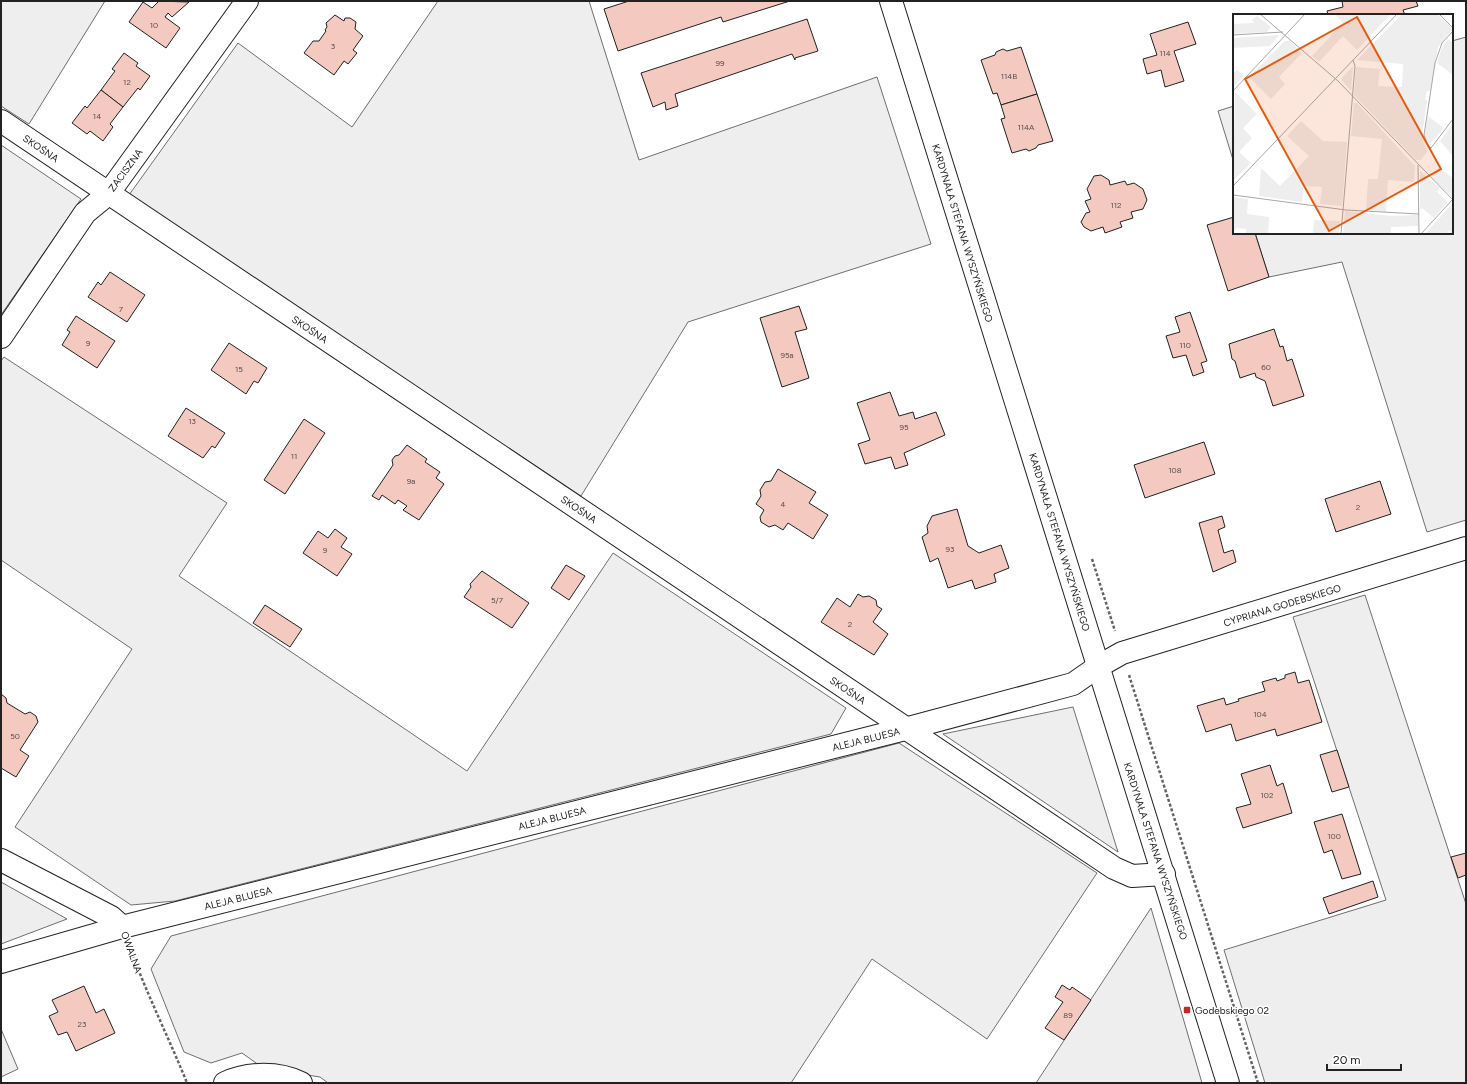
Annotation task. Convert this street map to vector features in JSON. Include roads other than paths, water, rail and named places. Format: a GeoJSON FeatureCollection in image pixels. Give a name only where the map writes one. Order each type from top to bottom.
{"type":"FeatureCollection","features":[{"type":"Feature","properties":{"kind":"street","name":"ZACISZNA"},"geometry":{"type":"LineString","coordinates":[[1,337],[85,213],[108,194],[247,1]]}},
{"type":"Feature","properties":{"kind":"street","name":"KARDYNAŁA STEFANA WYSZYŃSKIEGO"},"geometry":{"type":"LineString","coordinates":[[891,1],[1228,1083]]}},
{"type":"Feature","properties":{"kind":"street","name":"SKOŚNA"},"geometry":{"type":"LineString","coordinates":[[1,121],[1114,868],[1132,876],[1164,874]]}},
{"type":"Feature","properties":{"kind":"street","name":"CYPRIANA GODEBSKIEGO"},"geometry":{"type":"LineString","coordinates":[[1099,666],[1122,653],[1466,548]]}},
{"type":"Feature","properties":{"kind":"street","name":"ALEJA BLUESA"},"geometry":{"type":"LineString","coordinates":[[1,962],[122,927],[905,729],[1073,684],[1099,666]]}},
{"type":"Feature","properties":{"kind":"street","name":"OWALNA"},"geometry":{"type":"LineString","coordinates":[[1,860],[111,917],[122,927]]}},
{"type":"Feature","properties":{"kind":"street"},"geometry":{"type":"LineString","coordinates":[[225,1083],[256,1075],[289,1077],[301,1083]]}},
{"type":"Feature","properties":{"kind":"place","name":"Godebskiego 02"},"geometry":{"type":"Point","coordinates":[1187,1010]}}]}
